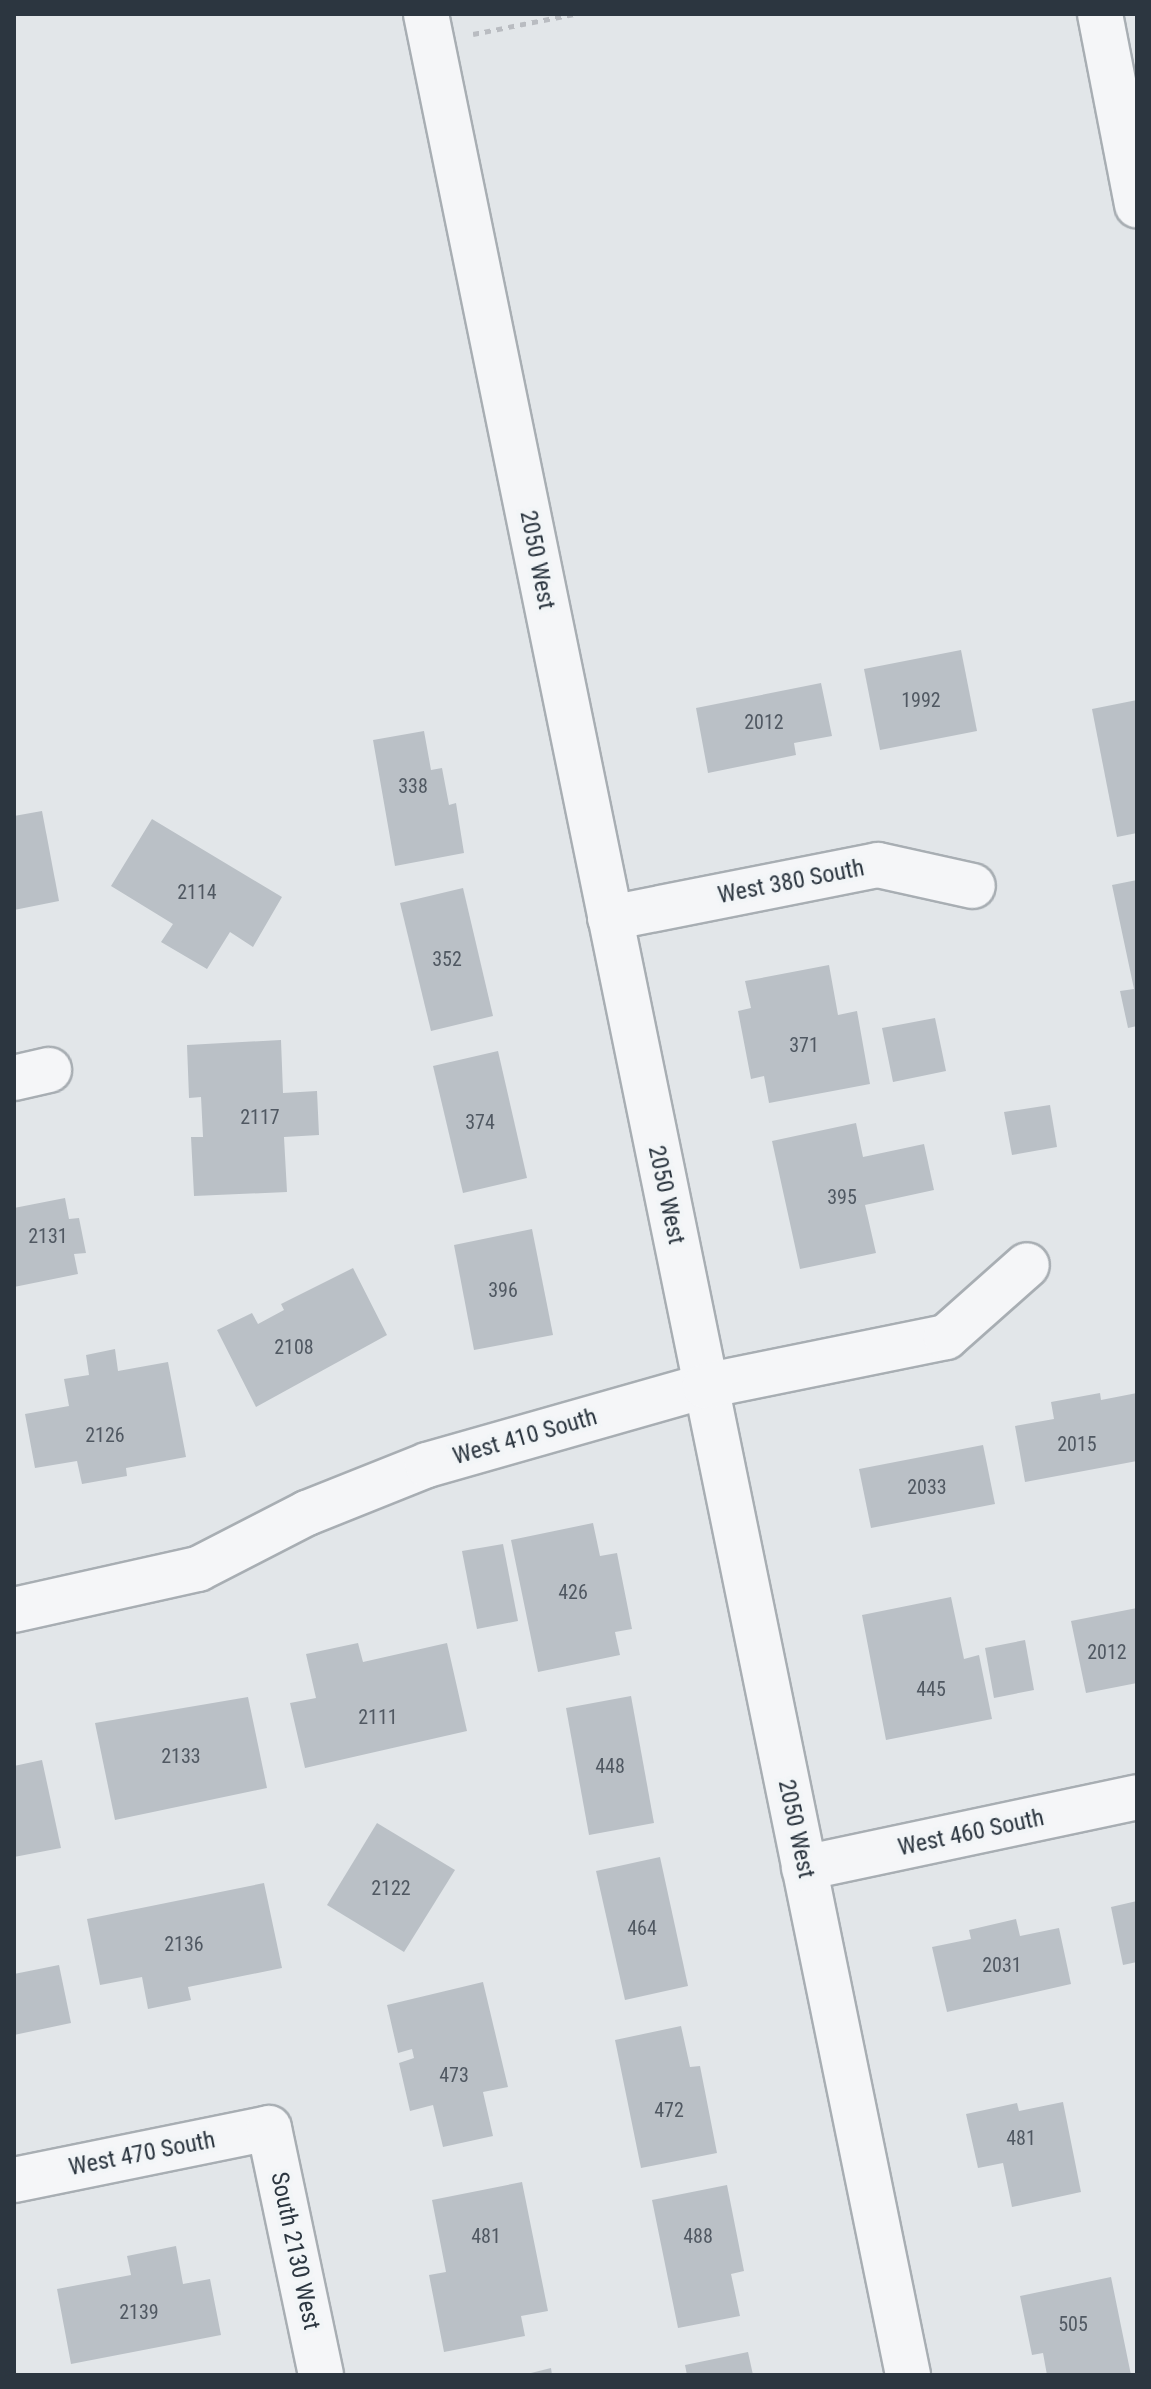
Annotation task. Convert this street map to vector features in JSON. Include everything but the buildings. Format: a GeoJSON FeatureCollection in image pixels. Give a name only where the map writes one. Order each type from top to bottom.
{"type":"FeatureCollection","features":[{"type":"Feature","properties":{"kind":"street"},"geometry":{"type":"LineString","coordinates":[[1100,14],[1137,205]]}},
{"type":"Feature","properties":{"kind":"street","name":"2050 West"},"geometry":{"type":"LineString","coordinates":[[428,28],[908,2375]]}},
{"type":"Feature","properties":{"kind":"street","name":"West 380 South"},"geometry":{"type":"LineString","coordinates":[[610,918],[878,865],[973,886]]}},
{"type":"Feature","properties":{"kind":"street","name":"West 410 South"},"geometry":{"type":"LineString","coordinates":[[14,1610],[198,1569],[307,1513],[427,1465],[705,1386],[946,1337],[1027,1265]]}},
{"type":"Feature","properties":{"kind":"street","name":"West 460 South"},"geometry":{"type":"LineString","coordinates":[[804,1868],[1137,1797]]}},
{"type":"Feature","properties":{"kind":"street","name":"West 470 South"},"geometry":{"type":"LineString","coordinates":[[14,2180],[269,2128]]}},
{"type":"Feature","properties":{"kind":"street","name":"South 2130 West"},"geometry":{"type":"LineString","coordinates":[[269,2128],[321,2375]]}},
{"type":"Feature","properties":{"kind":"path"},"geometry":{"type":"LineString","coordinates":[[428,28],[574,14]]}}]}
